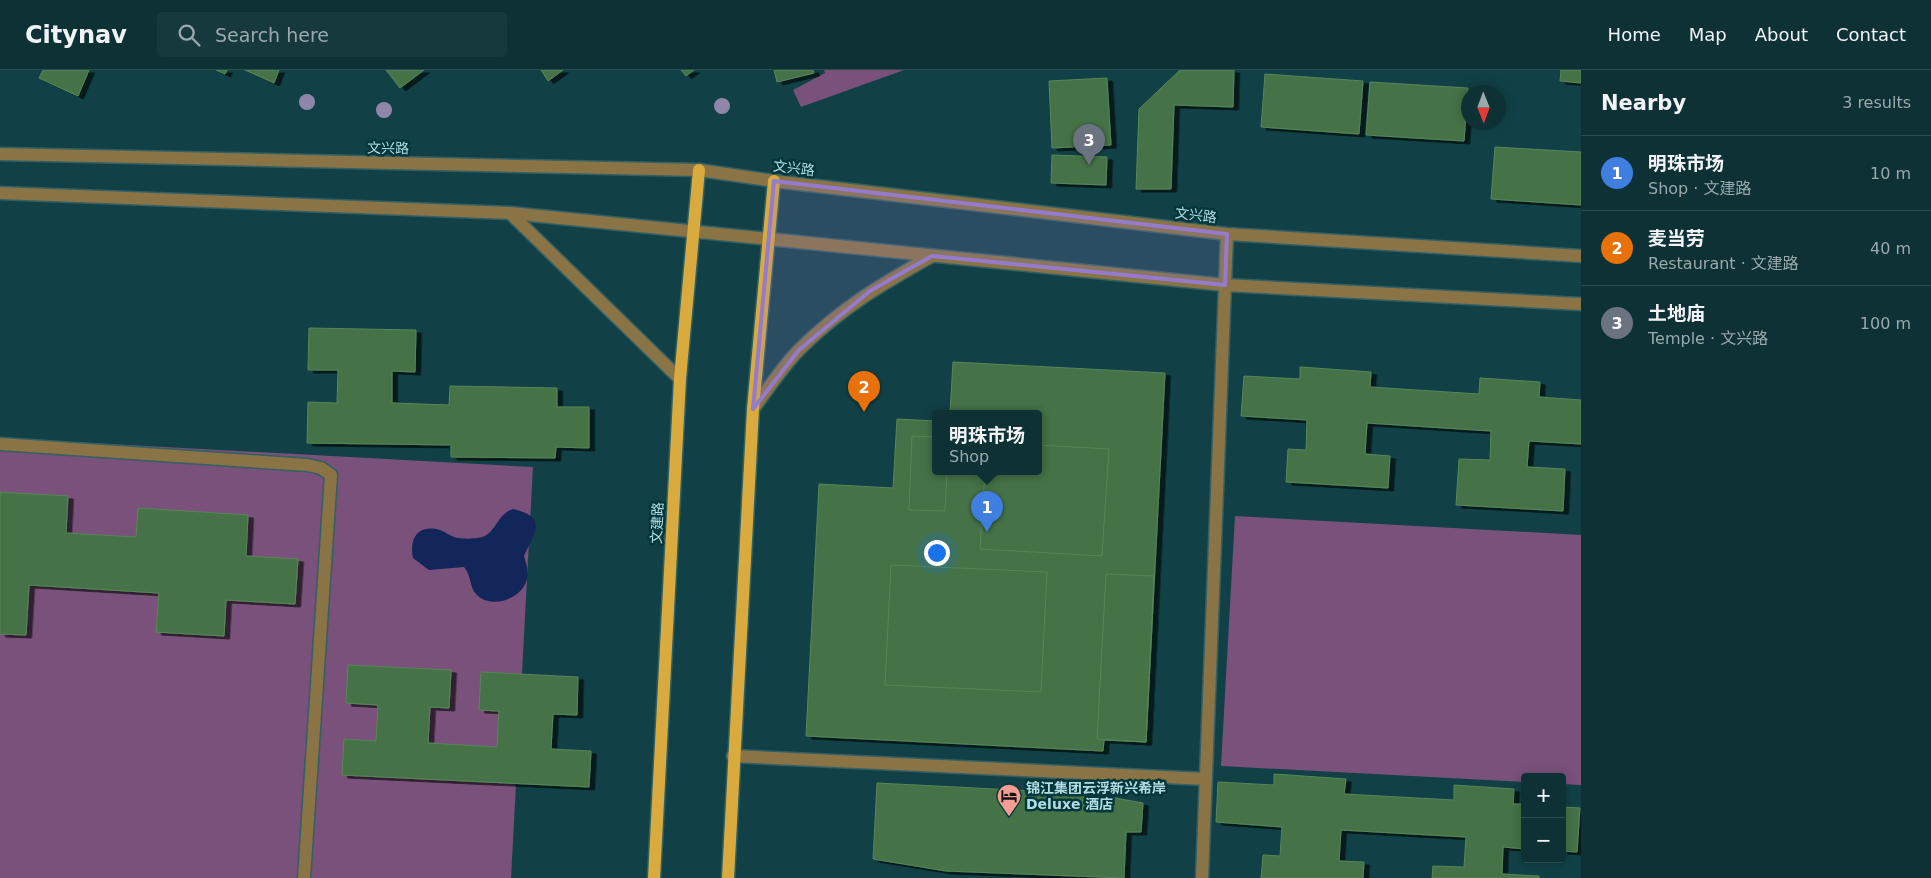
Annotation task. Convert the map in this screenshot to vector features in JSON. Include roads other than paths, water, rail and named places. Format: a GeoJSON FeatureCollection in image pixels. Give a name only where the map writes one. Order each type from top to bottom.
{"type":"FeatureCollection","features":[{"type":"Feature","properties":{"kind":"main road","name":"文建路"},"geometry":{"type":"LineString","coordinates":[[654,878],[680,379],[699,170]]}},
{"type":"Feature","properties":{"kind":"main road"},"geometry":{"type":"LineString","coordinates":[[728,878],[753,409],[774,181]]}},
{"type":"Feature","properties":{"kind":"street","name":"文兴路"},"geometry":{"type":"LineString","coordinates":[[0,154],[699,170],[774,181],[1227,234],[1581,256]]}},
{"type":"Feature","properties":{"kind":"street"},"geometry":{"type":"LineString","coordinates":[[0,193],[510,213],[1225,285],[1581,304]]}},
{"type":"Feature","properties":{"kind":"street"},"geometry":{"type":"LineString","coordinates":[[510,213],[680,379]]}},
{"type":"Feature","properties":{"kind":"street"},"geometry":{"type":"LineString","coordinates":[[1202,878],[1227,234]]}},
{"type":"Feature","properties":{"kind":"street"},"geometry":{"type":"LineString","coordinates":[[753,409],[799,350],[829,322],[870,290],[932,256]]}},
{"type":"Feature","properties":{"kind":"street"},"geometry":{"type":"LineString","coordinates":[[0,444],[307,465],[321,468],[331,475],[304,878]]}},
{"type":"Feature","properties":{"kind":"street"},"geometry":{"type":"LineString","coordinates":[[734,756],[1206,779]]}},
{"type":"Feature","properties":{"kind":"water"},"geometry":{"type":"Polygon","coordinates":[[[513,509],[531,516],[535,521],[536,527],[524,556],[527,579],[520,592],[506,600],[491,602],[477,595],[464,567],[429,570],[413,558],[412,544],[417,534],[421,531],[432,529],[440,530],[458,538],[479,538],[491,532],[503,515],[513,509]]]}},
{"type":"Feature","properties":{"kind":"place","name":"土地庙"},"geometry":{"type":"Point","coordinates":[1089,165]}},
{"type":"Feature","properties":{"kind":"place","name":"麦当劳"},"geometry":{"type":"Point","coordinates":[864,412]}},
{"type":"Feature","properties":{"kind":"place","name":"明珠市场"},"geometry":{"type":"Point","coordinates":[987,532]}},
{"type":"Feature","properties":{"kind":"place","name":"锦江集团云浮新兴希岸 Deluxe 酒店"},"geometry":{"type":"Point","coordinates":[1009,817]}}]}
